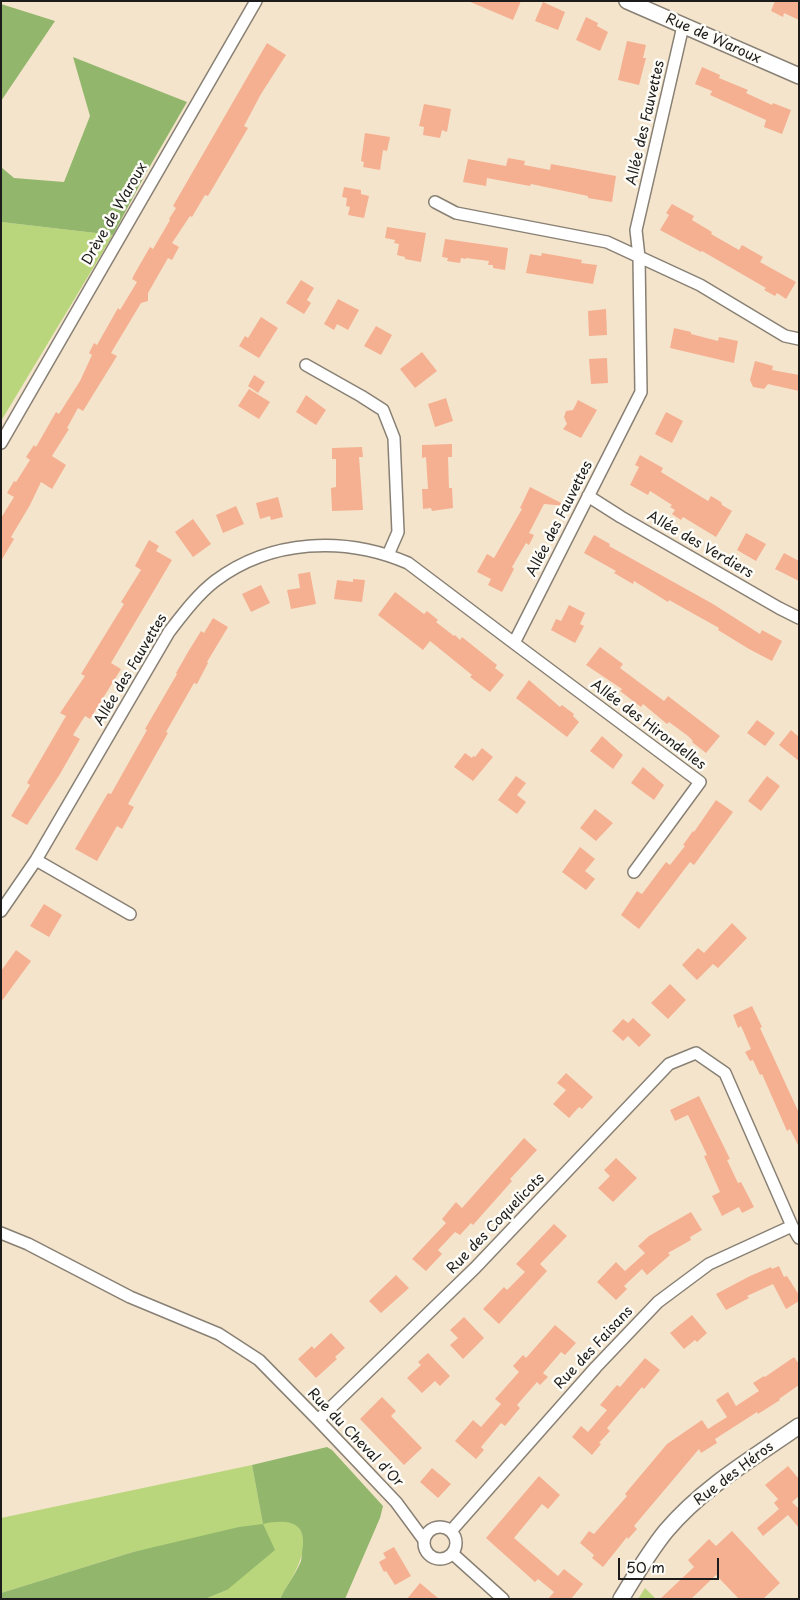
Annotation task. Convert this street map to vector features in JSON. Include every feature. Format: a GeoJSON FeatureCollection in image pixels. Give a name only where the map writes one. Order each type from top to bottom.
{"type":"FeatureCollection","features":[{"type":"Feature","properties":{"kind":"street","name":"Drève de Waroux"},"geometry":{"type":"LineString","coordinates":[[1,443],[256,1]]}},
{"type":"Feature","properties":{"kind":"street","name":"Rue de Waroux"},"geometry":{"type":"LineString","coordinates":[[627,1],[799,76]]}},
{"type":"Feature","properties":{"kind":"street","name":"Allée des Fauvettes"},"geometry":{"type":"LineString","coordinates":[[1,911],[36,860],[170,632],[187,609],[215,582],[245,563],[275,552],[314,545],[348,546],[388,555],[408,563],[514,643],[641,392],[640,257],[636,230],[683,26]]}},
{"type":"Feature","properties":{"kind":"street"},"geometry":{"type":"LineString","coordinates":[[435,202],[456,213],[607,242],[700,285],[785,336],[799,339]]}},
{"type":"Feature","properties":{"kind":"street"},"geometry":{"type":"LineString","coordinates":[[306,365],[383,410],[394,438],[398,532],[388,555]]}},
{"type":"Feature","properties":{"kind":"street","name":"Allée des Verdiers"},"geometry":{"type":"LineString","coordinates":[[588,496],[621,517],[799,618]]}},
{"type":"Feature","properties":{"kind":"street","name":"Allée des Hirondelles"},"geometry":{"type":"LineString","coordinates":[[514,643],[700,782],[634,872]]}},
{"type":"Feature","properties":{"kind":"street"},"geometry":{"type":"LineString","coordinates":[[36,860],[130,914]]}},
{"type":"Feature","properties":{"kind":"street","name":"Rue des Coquelicots"},"geometry":{"type":"LineString","coordinates":[[318,1420],[475,1268],[670,1064],[696,1053],[725,1073],[792,1226]]}},
{"type":"Feature","properties":{"kind":"street"},"geometry":{"type":"LineString","coordinates":[[792,1226],[799,1238]]}},
{"type":"Feature","properties":{"kind":"street","name":"Rue des Faisans"},"geometry":{"type":"LineString","coordinates":[[452,1531],[596,1368],[658,1302],[709,1264],[792,1226]]}},
{"type":"Feature","properties":{"kind":"street","name":"Rue du Cheval d'Or"},"geometry":{"type":"LineString","coordinates":[[1,1233],[28,1244],[130,1298],[219,1334],[259,1360],[396,1502],[424,1540]]}},
{"type":"Feature","properties":{"kind":"street","name":"Rue des Héros"},"geometry":{"type":"LineString","coordinates":[[621,1599],[665,1532],[686,1510],[709,1490],[799,1426]]}},
{"type":"Feature","properties":{"kind":"street"},"geometry":{"type":"LineString","coordinates":[[441,1527],[452,1531],[457,1541],[453,1554],[444,1560],[432,1558],[425,1550],[424,1540],[428,1532],[441,1527]]}},
{"type":"Feature","properties":{"kind":"street"},"geometry":{"type":"LineString","coordinates":[[453,1554],[503,1599]]}},
{"type":"Feature","properties":{"kind":"green space"},"geometry":{"type":"Polygon","coordinates":[[[1,4],[55,21],[1,101],[1,4]]]}},
{"type":"Feature","properties":{"kind":"green space"},"geometry":{"type":"Polygon","coordinates":[[[73,57],[187,102],[113,235],[1,222],[1,167],[14,178],[64,182],[90,116],[73,57]]]}},
{"type":"Feature","properties":{"kind":"green space"},"geometry":{"type":"Polygon","coordinates":[[[1,222],[113,235],[1,421],[1,222]]]}},
{"type":"Feature","properties":{"kind":"green space"},"geometry":{"type":"Polygon","coordinates":[[[327,1447],[332,1450],[383,1506],[380,1518],[345,1599],[280,1599],[301,1561],[303,1536],[300,1530],[291,1523],[263,1524],[252,1465],[327,1447]]]}},
{"type":"Feature","properties":{"kind":"green space"},"geometry":{"type":"Polygon","coordinates":[[[252,1465],[263,1523],[291,1522],[300,1529],[303,1538],[303,1548],[296,1571],[280,1599],[205,1599],[227,1590],[166,1546],[133,1552],[1,1593],[1,1518],[252,1465]]]}},
{"type":"Feature","properties":{"kind":"green space"},"geometry":{"type":"Polygon","coordinates":[[[263,1524],[275,1550],[227,1590],[205,1599],[1,1599],[1,1593],[133,1552],[239,1527],[263,1524]]]}},
{"type":"Feature","properties":{"kind":"green space"},"geometry":{"type":"Polygon","coordinates":[[[645,1588],[656,1599],[638,1599],[645,1588]]]}},
{"type":"Feature","properties":{"kind":"building"},"geometry":{"type":"Polygon","coordinates":[[[468,1],[521,1],[513,20],[468,1]]]}},
{"type":"Feature","properties":{"kind":"building"},"geometry":{"type":"Polygon","coordinates":[[[775,1],[799,1],[799,20],[784,13],[783,17],[771,11],[775,1]]]}},
{"type":"Feature","properties":{"kind":"building"},"geometry":{"type":"Polygon","coordinates":[[[543,2],[565,12],[558,30],[535,21],[543,2]]]}},
{"type":"Feature","properties":{"kind":"building"},"geometry":{"type":"Polygon","coordinates":[[[586,17],[598,23],[597,26],[608,32],[600,51],[576,40],[586,17]]]}},
{"type":"Feature","properties":{"kind":"building"},"geometry":{"type":"Polygon","coordinates":[[[627,41],[646,45],[643,58],[646,58],[639,85],[618,80],[627,41]]]}},
{"type":"Feature","properties":{"kind":"building"},"geometry":{"type":"Polygon","coordinates":[[[267,43],[286,55],[261,94],[244,126],[248,128],[208,196],[205,195],[192,217],[190,216],[172,243],[179,247],[172,260],[168,258],[148,293],[148,301],[141,303],[111,353],[117,356],[83,411],[78,408],[67,428],[69,429],[52,456],[66,465],[52,489],[41,482],[11,537],[14,539],[1,561],[1,518],[14,497],[7,493],[30,460],[26,457],[34,445],[36,447],[56,412],[59,414],[80,381],[92,355],[89,353],[94,343],[97,345],[118,308],[120,310],[137,282],[132,279],[135,273],[150,247],[153,249],[170,220],[176,208],[173,206],[267,43]]]}},
{"type":"Feature","properties":{"kind":"building"},"geometry":{"type":"Polygon","coordinates":[[[702,67],[720,75],[719,78],[748,90],[746,93],[772,105],[773,103],[791,110],[782,134],[764,127],[766,120],[710,95],[712,91],[695,84],[702,67]]]}},
{"type":"Feature","properties":{"kind":"building"},"geometry":{"type":"Polygon","coordinates":[[[424,104],[451,109],[447,132],[442,130],[440,138],[423,135],[424,127],[419,126],[424,104]]]}},
{"type":"Feature","properties":{"kind":"building"},"geometry":{"type":"Polygon","coordinates":[[[365,133],[390,137],[387,151],[383,150],[380,170],[363,167],[364,162],[361,161],[365,133]]]}},
{"type":"Feature","properties":{"kind":"building"},"geometry":{"type":"Polygon","coordinates":[[[508,158],[525,161],[524,165],[550,170],[551,164],[616,176],[612,202],[531,184],[530,186],[487,178],[486,186],[463,182],[468,159],[506,166],[508,158]]]}},
{"type":"Feature","properties":{"kind":"building"},"geometry":{"type":"Polygon","coordinates":[[[344,187],[361,190],[361,194],[369,196],[364,218],[348,215],[350,207],[346,206],[347,198],[342,197],[344,187]]]}},
{"type":"Feature","properties":{"kind":"building"},"geometry":{"type":"Polygon","coordinates":[[[672,204],[694,216],[692,220],[712,232],[711,234],[739,250],[742,245],[763,257],[760,262],[796,282],[786,299],[777,293],[775,296],[764,290],[766,288],[702,251],[660,230],[669,215],[666,213],[672,204]]]}},
{"type":"Feature","properties":{"kind":"building"},"geometry":{"type":"Polygon","coordinates":[[[387,227],[426,233],[421,262],[405,259],[405,257],[397,255],[399,244],[394,243],[395,240],[385,238],[387,227]]]}},
{"type":"Feature","properties":{"kind":"building"},"geometry":{"type":"Polygon","coordinates":[[[445,239],[508,248],[505,270],[493,268],[493,265],[488,265],[489,261],[461,258],[460,263],[447,261],[448,258],[442,257],[445,239]]]}},
{"type":"Feature","properties":{"kind":"building"},"geometry":{"type":"Polygon","coordinates":[[[542,253],[582,260],[581,263],[597,265],[593,284],[526,273],[530,254],[541,256],[542,253]]]}},
{"type":"Feature","properties":{"kind":"building"},"geometry":{"type":"Polygon","coordinates":[[[301,280],[314,288],[307,300],[311,303],[304,314],[286,303],[301,280]]]}},
{"type":"Feature","properties":{"kind":"building"},"geometry":{"type":"Polygon","coordinates":[[[338,299],[359,310],[348,330],[337,324],[334,330],[324,324],[338,299]]]}},
{"type":"Feature","properties":{"kind":"building"},"geometry":{"type":"Polygon","coordinates":[[[606,309],[607,335],[589,336],[588,311],[606,309]]]}},
{"type":"Feature","properties":{"kind":"building"},"geometry":{"type":"Polygon","coordinates":[[[261,317],[278,328],[259,358],[239,346],[245,336],[248,338],[261,317]]]}},
{"type":"Feature","properties":{"kind":"building"},"geometry":{"type":"Polygon","coordinates":[[[376,326],[392,335],[381,355],[364,346],[376,326]]]}},
{"type":"Feature","properties":{"kind":"building"},"geometry":{"type":"Polygon","coordinates":[[[674,328],[718,341],[719,337],[738,341],[734,363],[670,348],[674,328]]]}},
{"type":"Feature","properties":{"kind":"building"},"geometry":{"type":"Polygon","coordinates":[[[422,352],[437,371],[415,388],[400,369],[422,352]]]}},
{"type":"Feature","properties":{"kind":"building"},"geometry":{"type":"Polygon","coordinates":[[[607,358],[608,383],[591,384],[589,359],[607,358]]]}},
{"type":"Feature","properties":{"kind":"building"},"geometry":{"type":"Polygon","coordinates":[[[755,361],[773,366],[772,370],[799,375],[799,391],[768,384],[764,389],[753,387],[750,380],[755,361]]]}},
{"type":"Feature","properties":{"kind":"building"},"geometry":{"type":"Polygon","coordinates":[[[254,375],[265,382],[258,393],[248,386],[254,375]]]}},
{"type":"Feature","properties":{"kind":"building"},"geometry":{"type":"Polygon","coordinates":[[[249,389],[270,402],[259,419],[238,406],[249,389]]]}},
{"type":"Feature","properties":{"kind":"building"},"geometry":{"type":"Polygon","coordinates":[[[306,395],[326,410],[316,425],[296,412],[306,395]]]}},
{"type":"Feature","properties":{"kind":"building"},"geometry":{"type":"Polygon","coordinates":[[[446,398],[453,421],[435,427],[428,404],[446,398]]]}},
{"type":"Feature","properties":{"kind":"building"},"geometry":{"type":"Polygon","coordinates":[[[578,400],[597,410],[581,438],[563,429],[567,424],[564,417],[566,411],[573,410],[578,400]]]}},
{"type":"Feature","properties":{"kind":"building"},"geometry":{"type":"Polygon","coordinates":[[[666,412],[683,421],[672,443],[655,434],[666,412]]]}},
{"type":"Feature","properties":{"kind":"building"},"geometry":{"type":"Polygon","coordinates":[[[452,444],[452,457],[448,457],[449,488],[452,488],[453,508],[432,511],[431,508],[423,509],[422,489],[428,489],[426,457],[422,458],[422,445],[452,444]]]}},
{"type":"Feature","properties":{"kind":"building"},"geometry":{"type":"Polygon","coordinates":[[[362,447],[363,457],[359,457],[363,510],[332,511],[331,488],[336,487],[336,459],[332,459],[332,448],[362,447]]]}},
{"type":"Feature","properties":{"kind":"building"},"geometry":{"type":"Polygon","coordinates":[[[640,455],[663,468],[661,472],[708,501],[711,496],[732,511],[716,537],[683,517],[681,520],[672,514],[675,510],[670,507],[672,505],[650,491],[648,495],[630,485],[639,467],[635,465],[640,455]]]}},
{"type":"Feature","properties":{"kind":"building"},"geometry":{"type":"Polygon","coordinates":[[[530,487],[567,506],[544,504],[529,533],[534,535],[529,545],[526,543],[512,567],[514,569],[502,592],[488,585],[491,579],[477,572],[487,554],[494,558],[522,509],[520,508],[530,487]]]}},
{"type":"Feature","properties":{"kind":"building"},"geometry":{"type":"Polygon","coordinates":[[[278,497],[283,517],[271,520],[270,516],[260,519],[256,503],[278,497]]]}},
{"type":"Feature","properties":{"kind":"building"},"geometry":{"type":"Polygon","coordinates":[[[236,506],[244,524],[223,533],[216,515],[236,506]]]}},
{"type":"Feature","properties":{"kind":"building"},"geometry":{"type":"Polygon","coordinates":[[[193,519],[211,544],[193,557],[175,532],[193,519]]]}},
{"type":"Feature","properties":{"kind":"building"},"geometry":{"type":"Polygon","coordinates":[[[746,533],[766,544],[756,561],[737,550],[746,533]]]}},
{"type":"Feature","properties":{"kind":"building"},"geometry":{"type":"Polygon","coordinates":[[[594,535],[610,544],[609,546],[713,604],[760,634],[762,630],[782,641],[772,661],[669,600],[668,602],[634,581],[633,584],[614,573],[616,571],[584,553],[594,535]]]}},
{"type":"Feature","properties":{"kind":"building"},"geometry":{"type":"Polygon","coordinates":[[[149,540],[159,546],[156,551],[172,560],[111,663],[121,669],[90,719],[85,716],[73,735],[80,739],[27,825],[11,816],[30,785],[27,783],[66,716],[60,713],[85,676],[81,674],[124,604],[121,602],[141,570],[135,566],[149,540]]]}},
{"type":"Feature","properties":{"kind":"building"},"geometry":{"type":"Polygon","coordinates":[[[784,553],[799,561],[799,581],[775,569],[784,553]]]}},
{"type":"Feature","properties":{"kind":"building"},"geometry":{"type":"Polygon","coordinates":[[[310,572],[316,604],[291,609],[287,590],[300,588],[298,574],[310,572]]]}},
{"type":"Feature","properties":{"kind":"building"},"geometry":{"type":"Polygon","coordinates":[[[353,579],[365,580],[362,602],[334,599],[337,580],[353,582],[353,579]]]}},
{"type":"Feature","properties":{"kind":"building"},"geometry":{"type":"Polygon","coordinates":[[[261,585],[270,603],[251,612],[242,594],[261,585]]]}},
{"type":"Feature","properties":{"kind":"building"},"geometry":{"type":"Polygon","coordinates":[[[395,592],[424,614],[427,611],[438,620],[436,622],[454,636],[460,640],[462,637],[497,665],[495,668],[504,675],[490,692],[470,677],[472,675],[430,641],[423,650],[378,615],[395,592]]]}},
{"type":"Feature","properties":{"kind":"building"},"geometry":{"type":"Polygon","coordinates":[[[569,605],[585,613],[580,624],[584,626],[575,643],[551,630],[556,619],[561,621],[569,605]]]}},
{"type":"Feature","properties":{"kind":"building"},"geometry":{"type":"Polygon","coordinates":[[[213,618],[228,627],[207,662],[197,684],[194,683],[166,732],[168,733],[128,804],[134,807],[122,829],[117,826],[97,861],[75,849],[108,793],[111,794],[188,652],[201,631],[204,633],[213,618]]]}},
{"type":"Feature","properties":{"kind":"building"},"geometry":{"type":"Polygon","coordinates":[[[600,647],[623,664],[620,668],[664,701],[668,696],[720,736],[706,753],[669,722],[667,724],[643,704],[641,707],[620,691],[622,689],[586,665],[600,647]]]}},
{"type":"Feature","properties":{"kind":"building"},"geometry":{"type":"Polygon","coordinates":[[[529,680],[560,707],[562,705],[574,714],[573,716],[579,722],[567,737],[516,698],[529,680]]]}},
{"type":"Feature","properties":{"kind":"building"},"geometry":{"type":"Polygon","coordinates":[[[757,720],[775,733],[765,746],[747,733],[757,720]]]}},
{"type":"Feature","properties":{"kind":"building"},"geometry":{"type":"Polygon","coordinates":[[[791,730],[799,737],[799,761],[779,745],[791,730]]]}},
{"type":"Feature","properties":{"kind":"building"},"geometry":{"type":"Polygon","coordinates":[[[602,736],[623,755],[613,769],[590,751],[602,736]]]}},
{"type":"Feature","properties":{"kind":"building"},"geometry":{"type":"Polygon","coordinates":[[[482,748],[493,757],[473,781],[454,767],[465,753],[472,758],[482,748]]]}},
{"type":"Feature","properties":{"kind":"building"},"geometry":{"type":"Polygon","coordinates":[[[643,767],[664,785],[654,800],[631,783],[643,767]]]}},
{"type":"Feature","properties":{"kind":"building"},"geometry":{"type":"Polygon","coordinates":[[[516,776],[526,783],[517,795],[526,802],[517,814],[498,800],[516,776]]]}},
{"type":"Feature","properties":{"kind":"building"},"geometry":{"type":"Polygon","coordinates":[[[767,776],[780,786],[761,811],[748,801],[767,776]]]}},
{"type":"Feature","properties":{"kind":"building"},"geometry":{"type":"Polygon","coordinates":[[[716,800],[733,812],[694,865],[690,862],[639,929],[621,915],[637,891],[642,894],[666,862],[670,865],[716,800]]]}},
{"type":"Feature","properties":{"kind":"building"},"geometry":{"type":"Polygon","coordinates":[[[595,809],[613,823],[596,841],[580,828],[595,809]]]}},
{"type":"Feature","properties":{"kind":"building"},"geometry":{"type":"Polygon","coordinates":[[[580,847],[595,859],[585,871],[595,879],[586,890],[562,872],[580,847]]]}},
{"type":"Feature","properties":{"kind":"building"},"geometry":{"type":"Polygon","coordinates":[[[44,904],[62,915],[49,937],[30,926],[44,904]]]}},
{"type":"Feature","properties":{"kind":"building"},"geometry":{"type":"Polygon","coordinates":[[[732,923],[747,938],[718,968],[713,964],[697,980],[682,965],[698,948],[704,953],[732,923]]]}},
{"type":"Feature","properties":{"kind":"building"},"geometry":{"type":"Polygon","coordinates":[[[16,950],[31,961],[1,1002],[1,971],[16,950]]]}},
{"type":"Feature","properties":{"kind":"building"},"geometry":{"type":"Polygon","coordinates":[[[670,984],[686,1000],[668,1019],[651,1003],[670,984]]]}},
{"type":"Feature","properties":{"kind":"building"},"geometry":{"type":"Polygon","coordinates":[[[752,1006],[762,1027],[760,1028],[799,1113],[799,1147],[790,1129],[787,1131],[762,1074],[760,1075],[753,1060],[750,1061],[745,1052],[751,1049],[741,1026],[738,1028],[733,1015],[752,1006]]]}},
{"type":"Feature","properties":{"kind":"building"},"geometry":{"type":"Polygon","coordinates":[[[633,1018],[651,1035],[639,1047],[628,1036],[623,1041],[612,1031],[623,1019],[628,1023],[633,1018]]]}},
{"type":"Feature","properties":{"kind":"building"},"geometry":{"type":"Polygon","coordinates":[[[566,1073],[593,1097],[582,1109],[579,1107],[569,1118],[553,1104],[566,1090],[557,1083],[566,1073]]]}},
{"type":"Feature","properties":{"kind":"building"},"geometry":{"type":"Polygon","coordinates":[[[699,1096],[730,1159],[727,1160],[738,1183],[741,1182],[754,1207],[742,1213],[739,1207],[722,1216],[712,1196],[720,1192],[704,1156],[707,1155],[688,1115],[675,1121],[670,1110],[699,1096]]]}},
{"type":"Feature","properties":{"kind":"building"},"geometry":{"type":"Polygon","coordinates":[[[524,1138],[537,1150],[510,1179],[512,1181],[473,1225],[471,1223],[460,1235],[455,1232],[438,1250],[442,1254],[426,1271],[412,1259],[446,1223],[442,1219],[456,1202],[462,1208],[524,1138]]]}},
{"type":"Feature","properties":{"kind":"building"},"geometry":{"type":"Polygon","coordinates":[[[616,1158],[637,1178],[613,1202],[598,1188],[610,1176],[604,1170],[616,1158]]]}},
{"type":"Feature","properties":{"kind":"building"},"geometry":{"type":"Polygon","coordinates":[[[691,1212],[702,1230],[690,1237],[691,1240],[668,1253],[670,1255],[647,1275],[642,1269],[624,1286],[627,1289],[616,1300],[597,1282],[616,1262],[625,1271],[645,1253],[638,1246],[649,1236],[691,1212]]]}},
{"type":"Feature","properties":{"kind":"building"},"geometry":{"type":"Polygon","coordinates":[[[554,1224],[567,1236],[540,1264],[547,1271],[499,1324],[483,1309],[504,1287],[507,1290],[525,1272],[516,1264],[554,1224]]]}},
{"type":"Feature","properties":{"kind":"building"},"geometry":{"type":"Polygon","coordinates":[[[779,1266],[784,1277],[787,1276],[799,1295],[799,1301],[786,1309],[773,1284],[747,1296],[749,1298],[726,1310],[716,1294],[750,1276],[771,1267],[772,1269],[779,1266]]]}},
{"type":"Feature","properties":{"kind":"building"},"geometry":{"type":"Polygon","coordinates":[[[396,1275],[409,1288],[381,1313],[369,1301],[396,1275]]]}},
{"type":"Feature","properties":{"kind":"building"},"geometry":{"type":"Polygon","coordinates":[[[692,1315],[707,1333],[697,1342],[695,1340],[684,1349],[670,1333],[692,1315]]]}},
{"type":"Feature","properties":{"kind":"building"},"geometry":{"type":"Polygon","coordinates":[[[464,1317],[484,1338],[463,1359],[450,1345],[458,1338],[450,1330],[464,1317]]]}},
{"type":"Feature","properties":{"kind":"building"},"geometry":{"type":"Polygon","coordinates":[[[555,1325],[576,1343],[565,1355],[561,1352],[543,1373],[548,1377],[540,1385],[537,1382],[517,1405],[520,1408],[505,1426],[501,1423],[481,1447],[484,1450],[476,1459],[455,1441],[473,1420],[481,1427],[501,1404],[495,1399],[519,1372],[513,1366],[523,1355],[526,1358],[555,1325]]]}},
{"type":"Feature","properties":{"kind":"building"},"geometry":{"type":"Polygon","coordinates":[[[331,1333],[345,1348],[335,1357],[337,1359],[316,1378],[298,1359],[312,1346],[314,1349],[331,1333]]]}},
{"type":"Feature","properties":{"kind":"building"},"geometry":{"type":"Polygon","coordinates":[[[428,1353],[450,1376],[440,1386],[435,1381],[422,1393],[407,1378],[421,1365],[418,1362],[428,1353]]]}},
{"type":"Feature","properties":{"kind":"building"},"geometry":{"type":"Polygon","coordinates":[[[794,1357],[799,1364],[799,1385],[780,1400],[758,1414],[757,1412],[715,1439],[717,1443],[701,1453],[699,1449],[634,1526],[637,1529],[628,1539],[627,1537],[603,1567],[592,1558],[594,1555],[580,1543],[589,1531],[594,1534],[627,1496],[625,1494],[667,1444],[702,1420],[708,1429],[727,1417],[716,1400],[728,1392],[736,1406],[759,1391],[753,1383],[794,1357]]]}},
{"type":"Feature","properties":{"kind":"building"},"geometry":{"type":"Polygon","coordinates":[[[645,1358],[660,1370],[644,1389],[642,1387],[607,1428],[610,1431],[599,1443],[601,1444],[592,1455],[572,1437],[581,1426],[588,1432],[607,1410],[600,1405],[617,1385],[620,1387],[645,1358]]]}},
{"type":"Feature","properties":{"kind":"building"},"geometry":{"type":"Polygon","coordinates":[[[382,1397],[396,1411],[391,1416],[422,1448],[404,1465],[360,1419],[382,1397]]]}},
{"type":"Feature","properties":{"kind":"building"},"geometry":{"type":"Polygon","coordinates":[[[788,1466],[799,1479],[799,1496],[792,1502],[799,1509],[799,1528],[788,1515],[763,1536],[757,1528],[779,1509],[774,1503],[778,1499],[765,1485],[788,1466]]]}},
{"type":"Feature","properties":{"kind":"building"},"geometry":{"type":"Polygon","coordinates":[[[432,1468],[451,1484],[438,1498],[420,1482],[432,1468]]]}},
{"type":"Feature","properties":{"kind":"building"},"geometry":{"type":"Polygon","coordinates":[[[539,1476],[560,1495],[548,1509],[542,1504],[514,1538],[558,1576],[564,1569],[583,1584],[571,1599],[548,1599],[554,1592],[538,1579],[535,1582],[486,1538],[539,1476]]]}},
{"type":"Feature","properties":{"kind":"building"},"geometry":{"type":"Polygon","coordinates":[[[732,1531],[780,1583],[763,1599],[739,1599],[716,1575],[691,1599],[660,1599],[694,1567],[688,1560],[709,1539],[716,1546],[732,1531]]]}},
{"type":"Feature","properties":{"kind":"building"},"geometry":{"type":"Polygon","coordinates":[[[394,1547],[411,1576],[395,1585],[386,1571],[384,1572],[379,1562],[386,1558],[383,1553],[394,1547]]]}},
{"type":"Feature","properties":{"kind":"building"},"geometry":{"type":"Polygon","coordinates":[[[420,1583],[439,1599],[407,1599],[420,1583]]]}}]}
